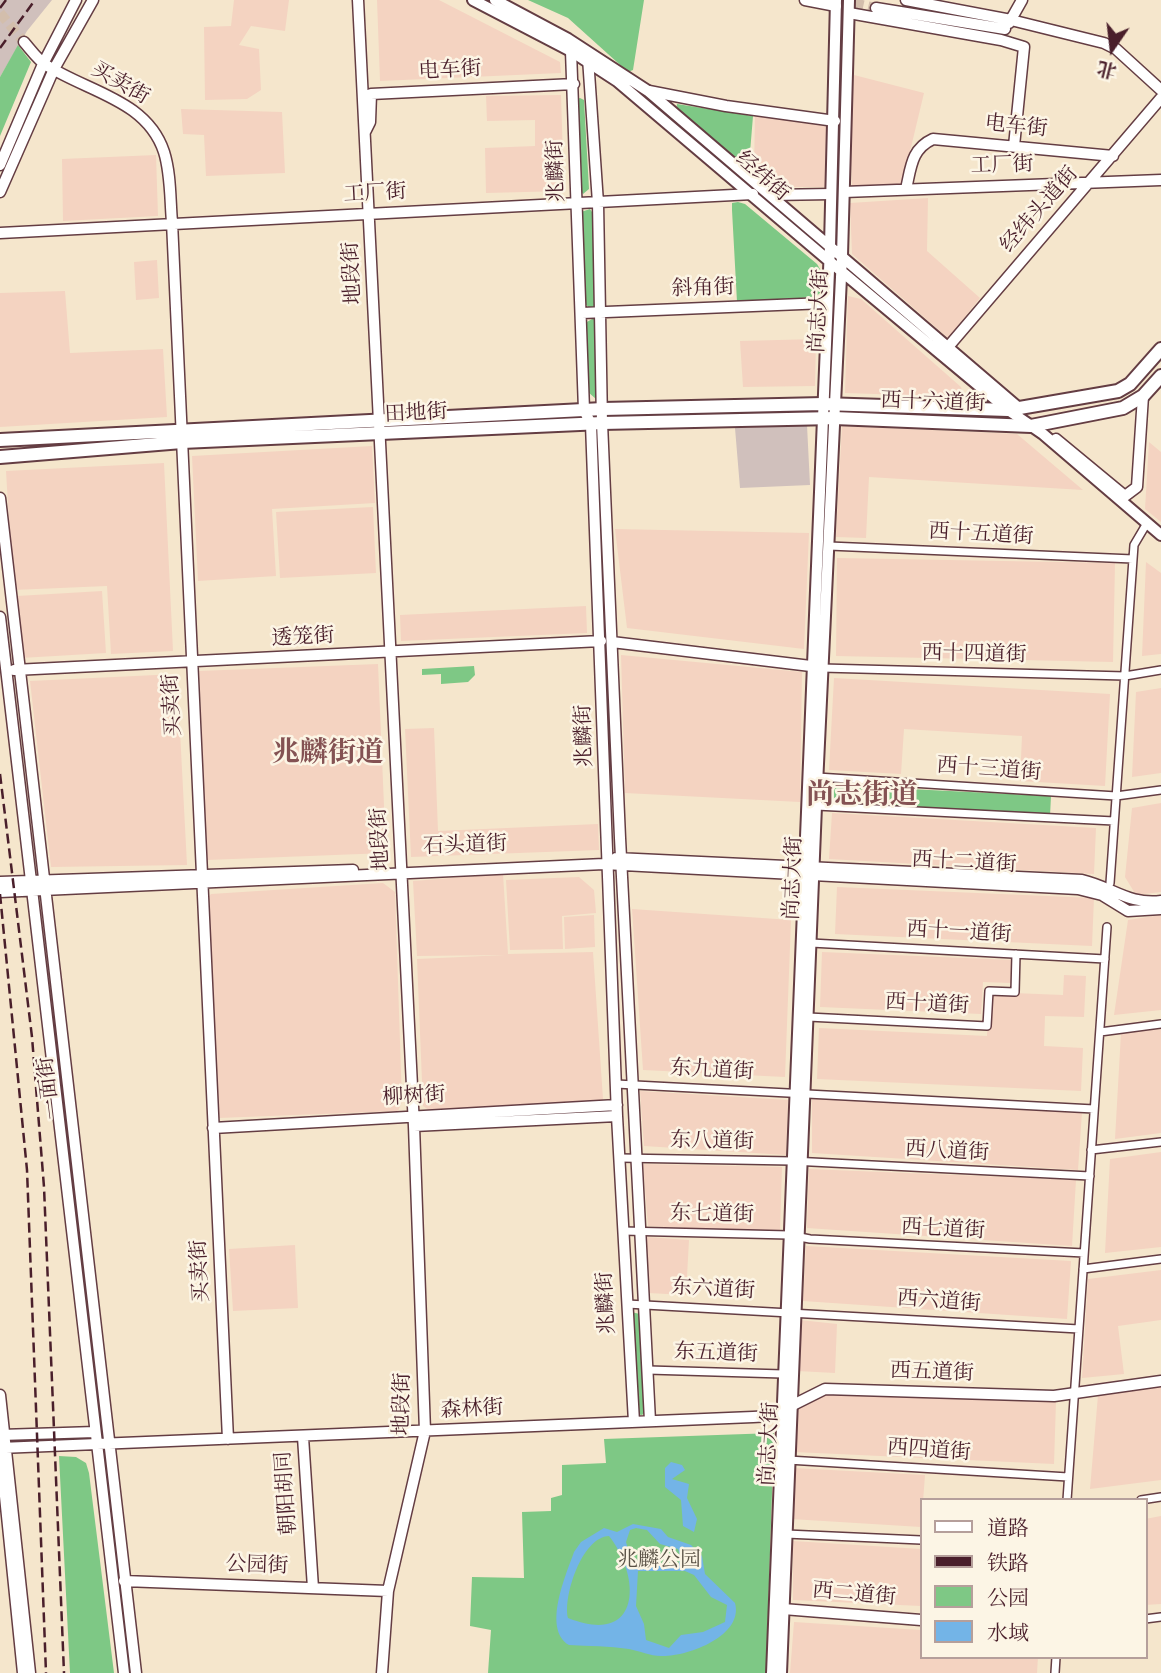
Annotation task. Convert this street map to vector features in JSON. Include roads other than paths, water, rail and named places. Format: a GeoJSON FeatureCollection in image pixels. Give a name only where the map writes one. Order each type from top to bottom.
{"type":"FeatureCollection","features":[{"type":"Feature","properties":{"kind":"highway","name":"西十六道街"},"geometry":{"type":"LineString","coordinates":[[829,404],[1014,410],[1118,391],[1130,384],[1161,349]]}},
{"type":"Feature","properties":{"kind":"highway"},"geometry":{"type":"LineString","coordinates":[[1143,396],[1161,376]]}},
{"type":"Feature","properties":{"kind":"highway","name":"西十六道街"},"geometry":{"type":"LineString","coordinates":[[828,418],[1031,426],[1123,408],[1143,396]]}},
{"type":"Feature","properties":{"kind":"highway","name":"田地街"},"geometry":{"type":"LineString","coordinates":[[379,429],[584,410],[829,404]]}},
{"type":"Feature","properties":{"kind":"highway","name":"田地街"},"geometry":{"type":"LineString","coordinates":[[0,440],[828,418]]}},
{"type":"Feature","properties":{"kind":"highway","name":"田地街"},"geometry":{"type":"LineString","coordinates":[[0,457],[181,436]]}},
{"type":"Feature","properties":{"kind":"main road"},"geometry":{"type":"LineString","coordinates":[[0,165],[43,64],[76,0]]}},
{"type":"Feature","properties":{"kind":"main road"},"geometry":{"type":"LineString","coordinates":[[0,192],[54,69],[93,0]]}},
{"type":"Feature","properties":{"kind":"main road","name":"地段街"},"geometry":{"type":"LineString","coordinates":[[358,0],[414,1121],[425,1431],[388,1591],[382,1673]]}},
{"type":"Feature","properties":{"kind":"main road","name":"经纬街"},"geometry":{"type":"LineString","coordinates":[[473,0],[571,51],[617,81],[841,271],[1014,410]]}},
{"type":"Feature","properties":{"kind":"main road","name":"经纬街"},"geometry":{"type":"LineString","coordinates":[[495,0],[587,50],[648,91],[948,347],[1014,410]]}},
{"type":"Feature","properties":{"kind":"main road"},"geometry":{"type":"LineString","coordinates":[[805,0],[836,3]]}},
{"type":"Feature","properties":{"kind":"main road","name":"尚志大街"},"geometry":{"type":"LineString","coordinates":[[772,1673],[787,1406],[828,418],[842,257],[849,0]]}},
{"type":"Feature","properties":{"kind":"main road"},"geometry":{"type":"LineString","coordinates":[[906,0],[1104,43],[1116,49],[1161,90]]}},
{"type":"Feature","properties":{"kind":"main road"},"geometry":{"type":"LineString","coordinates":[[1001,40],[1022,0]]}},
{"type":"Feature","properties":{"kind":"main road","name":"尚志大街"},"geometry":{"type":"LineString","coordinates":[[829,404],[827,303],[835,121],[836,3]]}},
{"type":"Feature","properties":{"kind":"main road"},"geometry":{"type":"LineString","coordinates":[[876,8],[1008,24]]}},
{"type":"Feature","properties":{"kind":"main road"},"geometry":{"type":"LineString","coordinates":[[849,13],[1001,40],[1024,47],[1014,146]]}},
{"type":"Feature","properties":{"kind":"main road","name":"买卖街"},"geometry":{"type":"LineString","coordinates":[[24,42],[43,64],[123,103],[149,125],[165,156],[172,222],[190,664],[228,1439]]}},
{"type":"Feature","properties":{"kind":"main road","name":"兆麟街"},"geometry":{"type":"LineString","coordinates":[[587,50],[598,203],[603,409],[597,424],[606,642],[634,1084],[650,1421]]}},
{"type":"Feature","properties":{"kind":"main road","name":"兆麟街"},"geometry":{"type":"LineString","coordinates":[[571,51],[584,410],[597,424]]}},
{"type":"Feature","properties":{"kind":"main road","name":"电车街"},"geometry":{"type":"LineString","coordinates":[[364,135],[370,122],[371,94],[574,84]]}},
{"type":"Feature","properties":{"kind":"main road"},"geometry":{"type":"LineString","coordinates":[[648,91],[726,106],[835,121]]}},
{"type":"Feature","properties":{"kind":"main road","name":"经纬头道街"},"geometry":{"type":"LineString","coordinates":[[948,347],[1161,99]]}},
{"type":"Feature","properties":{"kind":"main road","name":"电车街"},"geometry":{"type":"LineString","coordinates":[[906,189],[913,157],[920,145],[933,139],[1113,156]]}},
{"type":"Feature","properties":{"kind":"main road","name":"工厂街"},"geometry":{"type":"LineString","coordinates":[[844,192],[1161,180]]}},
{"type":"Feature","properties":{"kind":"main road","name":"工厂街"},"geometry":{"type":"LineString","coordinates":[[0,233],[752,194]]}},
{"type":"Feature","properties":{"kind":"main road"},"geometry":{"type":"LineString","coordinates":[[771,195],[831,194]]}},
{"type":"Feature","properties":{"kind":"main road","name":"斜角街"},"geometry":{"type":"LineString","coordinates":[[582,313],[827,303]]}},
{"type":"Feature","properties":{"kind":"main road"},"geometry":{"type":"LineString","coordinates":[[1043,434],[1052,435],[1125,496],[1130,495],[1137,487],[1143,396]]}},
{"type":"Feature","properties":{"kind":"main road"},"geometry":{"type":"LineString","coordinates":[[1014,410],[1161,535]]}},
{"type":"Feature","properties":{"kind":"main road","name":"尚志大街"},"geometry":{"type":"LineString","coordinates":[[800,1094],[808,1017],[811,943],[809,870],[816,806],[817,667],[829,546],[828,418]]}},
{"type":"Feature","properties":{"kind":"main road","name":"一面街"},"geometry":{"type":"LineString","coordinates":[[0,498],[136,1673]]}},
{"type":"Feature","properties":{"kind":"main road","name":"一面街"},"geometry":{"type":"LineString","coordinates":[[0,617],[124,1673]]}},
{"type":"Feature","properties":{"kind":"main road","name":"兆麟街"},"geometry":{"type":"LineString","coordinates":[[606,642],[616,1084],[634,1422]]}},
{"type":"Feature","properties":{"kind":"main road","name":"透笼街"},"geometry":{"type":"LineString","coordinates":[[6,670],[190,664],[606,642],[817,667]]}},
{"type":"Feature","properties":{"kind":"main road","name":"石头道街"},"geometry":{"type":"LineString","coordinates":[[33,886],[609,862],[809,870]]}},
{"type":"Feature","properties":{"kind":"main road","name":"西十二道街"},"geometry":{"type":"LineString","coordinates":[[809,870],[1082,880],[1110,885],[1133,901],[1161,901]]}},
{"type":"Feature","properties":{"kind":"main road","name":"西十二道街"},"geometry":{"type":"LineString","coordinates":[[809,870],[1078,889],[1109,900],[1128,911],[1161,909]]}},
{"type":"Feature","properties":{"kind":"main road"},"geometry":{"type":"LineString","coordinates":[[0,882],[33,886]]}},
{"type":"Feature","properties":{"kind":"main road"},"geometry":{"type":"LineString","coordinates":[[0,892],[33,886]]}},
{"type":"Feature","properties":{"kind":"main road","name":"柳树街"},"geometry":{"type":"LineString","coordinates":[[213,1128],[617,1111]]}},
{"type":"Feature","properties":{"kind":"main road","name":"尚志大街"},"geometry":{"type":"LineString","coordinates":[[781,1673],[788,1460],[787,1406],[783,1374],[791,1311]]}},
{"type":"Feature","properties":{"kind":"main road","name":"西五道街"},"geometry":{"type":"LineString","coordinates":[[787,1406],[825,1388],[1054,1396],[1161,1381]]}},
{"type":"Feature","properties":{"kind":"main road"},"geometry":{"type":"LineString","coordinates":[[0,1395],[2,1447],[23,1673]]}},
{"type":"Feature","properties":{"kind":"main road","name":"森林街"},"geometry":{"type":"LineString","coordinates":[[2,1447],[303,1437],[771,1416],[787,1406]]}},
{"type":"Feature","properties":{"kind":"main road"},"geometry":{"type":"LineString","coordinates":[[3,1435],[95,1432]]}},
{"type":"Feature","properties":{"kind":"main road","name":"朝阳胡同"},"geometry":{"type":"LineString","coordinates":[[303,1437],[313,1588]]}},
{"type":"Feature","properties":{"kind":"main road"},"geometry":{"type":"LineString","coordinates":[[2,1447],[30,1673]]}},
{"type":"Feature","properties":{"kind":"main road","name":"公园街"},"geometry":{"type":"LineString","coordinates":[[124,1581],[388,1591]]}},
{"type":"Feature","properties":{"kind":"main road","name":"西二道街"},"geometry":{"type":"LineString","coordinates":[[783,1609],[920,1620]]}},
{"type":"Feature","properties":{"kind":"street"},"geometry":{"type":"LineString","coordinates":[[1110,885],[1134,545],[1147,523]]}},
{"type":"Feature","properties":{"kind":"street","name":"西十五道街"},"geometry":{"type":"LineString","coordinates":[[829,546],[1133,559]]}},
{"type":"Feature","properties":{"kind":"street","name":"西十四道街"},"geometry":{"type":"LineString","coordinates":[[817,667],[1125,676],[1161,670]]}},
{"type":"Feature","properties":{"kind":"street","name":"西十三道街"},"geometry":{"type":"LineString","coordinates":[[817,777],[1116,796],[1161,790]]}},
{"type":"Feature","properties":{"kind":"street"},"geometry":{"type":"LineString","coordinates":[[816,806],[1114,821]]}},
{"type":"Feature","properties":{"kind":"street"},"geometry":{"type":"LineString","coordinates":[[1067,1498],[1107,927]]}},
{"type":"Feature","properties":{"kind":"street","name":"西十一道街"},"geometry":{"type":"LineString","coordinates":[[811,943],[1105,959]]}},
{"type":"Feature","properties":{"kind":"street","name":"西十道街"},"geometry":{"type":"LineString","coordinates":[[808,1017],[987,1026],[989,991],[1015,992],[1016,954]]}},
{"type":"Feature","properties":{"kind":"street"},"geometry":{"type":"LineString","coordinates":[[1100,1032],[1161,1024]]}},
{"type":"Feature","properties":{"kind":"street","name":"东九道街"},"geometry":{"type":"LineString","coordinates":[[616,1084],[1094,1109]]}},
{"type":"Feature","properties":{"kind":"street"},"geometry":{"type":"LineString","coordinates":[[1091,1150],[1161,1142]]}},
{"type":"Feature","properties":{"kind":"street","name":"东八道街"},"geometry":{"type":"LineString","coordinates":[[620,1158],[797,1162]]}},
{"type":"Feature","properties":{"kind":"street","name":"西八道街"},"geometry":{"type":"LineString","coordinates":[[797,1162],[1090,1176]]}},
{"type":"Feature","properties":{"kind":"street","name":"东七道街"},"geometry":{"type":"LineString","coordinates":[[623,1230],[794,1235]]}},
{"type":"Feature","properties":{"kind":"street","name":"西七道街"},"geometry":{"type":"LineString","coordinates":[[794,1235],[810,1239],[1084,1253]]}},
{"type":"Feature","properties":{"kind":"street"},"geometry":{"type":"LineString","coordinates":[[1083,1269],[1161,1259]]}},
{"type":"Feature","properties":{"kind":"street","name":"东六道街"},"geometry":{"type":"LineString","coordinates":[[627,1304],[791,1311]]}},
{"type":"Feature","properties":{"kind":"street","name":"西六道街"},"geometry":{"type":"LineString","coordinates":[[791,1311],[1079,1329]]}},
{"type":"Feature","properties":{"kind":"street","name":"东五道街"},"geometry":{"type":"LineString","coordinates":[[648,1370],[783,1374]]}},
{"type":"Feature","properties":{"kind":"street","name":"西四道街"},"geometry":{"type":"LineString","coordinates":[[788,1460],[1069,1477]]}},
{"type":"Feature","properties":{"kind":"street"},"geometry":{"type":"LineString","coordinates":[[786,1534],[920,1540]]}},
{"type":"Feature","properties":{"kind":"water"},"geometry":{"type":"Polygon","coordinates":[[[671,1462],[682,1465],[685,1470],[672,1479],[689,1484],[687,1498],[697,1519],[694,1532],[683,1526],[681,1500],[665,1487],[665,1468],[671,1462]]]}},
{"type":"Feature","properties":{"kind":"water"},"geometry":{"type":"Polygon","coordinates":[[[633,1524],[661,1529],[668,1537],[691,1545],[702,1556],[705,1574],[735,1603],[735,1615],[731,1625],[711,1642],[685,1653],[672,1655],[657,1656],[614,1647],[569,1645],[561,1637],[557,1627],[557,1615],[558,1601],[574,1552],[581,1542],[604,1528],[617,1532],[633,1524]],[[630,1530],[626,1542],[632,1562],[678,1565],[681,1558],[678,1549],[660,1544],[647,1530],[630,1530]],[[609,1536],[590,1546],[576,1569],[567,1608],[568,1618],[592,1625],[610,1623],[622,1616],[628,1604],[630,1588],[620,1553],[609,1536]],[[638,1571],[636,1606],[644,1624],[646,1640],[669,1648],[681,1635],[703,1632],[725,1622],[727,1605],[711,1597],[694,1575],[685,1571],[638,1571]]]}},
{"type":"Feature","properties":{"kind":"tunnel"},"geometry":{"type":"LineString","coordinates":[[839,0],[876,8]]}},
{"type":"Feature","properties":{"kind":"tunnel"},"geometry":{"type":"LineString","coordinates":[[0,13],[24,42]]}},
{"type":"Feature","properties":{"kind":"railway"},"geometry":{"type":"LineString","coordinates":[[0,8],[6,0]]}},
{"type":"Feature","properties":{"kind":"railway"},"geometry":{"type":"LineString","coordinates":[[0,48],[35,0]]}},
{"type":"Feature","properties":{"kind":"railway"},"geometry":{"type":"LineString","coordinates":[[0,774],[32,1037],[44,1187],[64,1673]]}},
{"type":"Feature","properties":{"kind":"railway"},"geometry":{"type":"LineString","coordinates":[[0,894],[27,1170],[46,1673]]}},
{"type":"Feature","properties":{"kind":"district","name":"兆麟街道"},"geometry":{"type":"Point","coordinates":[328,754]}},
{"type":"Feature","properties":{"kind":"district","name":"尚志街道"},"geometry":{"type":"Point","coordinates":[862,796]}},
{"type":"Feature","properties":{"kind":"park label","name":"兆麟公园"},"geometry":{"type":"Point","coordinates":[659,1561]}}]}
